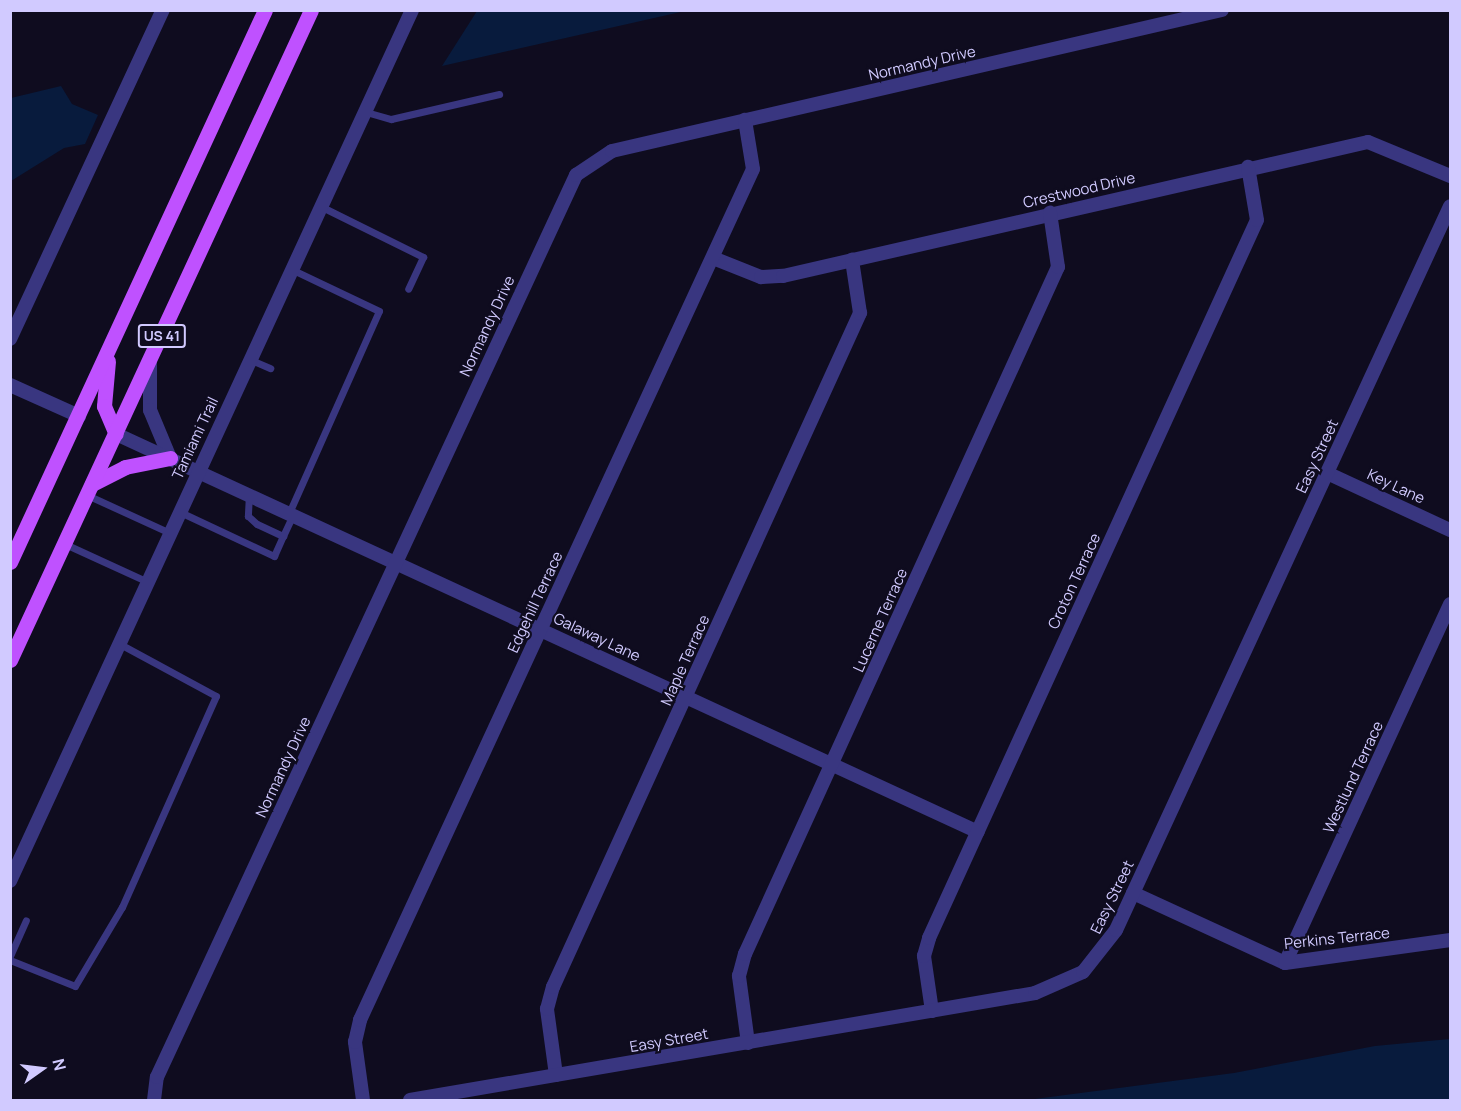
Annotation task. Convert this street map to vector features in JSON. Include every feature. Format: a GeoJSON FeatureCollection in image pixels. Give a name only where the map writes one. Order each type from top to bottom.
{"type":"FeatureCollection","features":[{"type":"Feature","properties":{"kind":"main road","name":"US 41"},"geometry":{"type":"LineString","coordinates":[[10,562],[266,10]]}},
{"type":"Feature","properties":{"kind":"main road","name":"US 41"},"geometry":{"type":"LineString","coordinates":[[10,660],[150,363],[311,10]]}},
{"type":"Feature","properties":{"kind":"main road"},"geometry":{"type":"LineString","coordinates":[[109,349],[104,406],[116,434]]}},
{"type":"Feature","properties":{"kind":"main road"},"geometry":{"type":"LineString","coordinates":[[89,489],[125,467],[170,458]]}},
{"type":"Feature","properties":{"kind":"street"},"geometry":{"type":"LineString","coordinates":[[10,339],[163,10]]}},
{"type":"Feature","properties":{"kind":"street","name":"Tamiami Trail"},"geometry":{"type":"LineString","coordinates":[[10,881],[412,10]]}},
{"type":"Feature","properties":{"kind":"street","name":"Normandy Drive"},"geometry":{"type":"LineString","coordinates":[[154,1101],[157,1077],[576,175],[612,151],[1222,10]]}},
{"type":"Feature","properties":{"kind":"street","name":"Edgehill Terrace"},"geometry":{"type":"LineString","coordinates":[[363,1101],[355,1042],[360,1020],[753,169],[745,120]]}},
{"type":"Feature","properties":{"kind":"street","name":"Crestwood Drive"},"geometry":{"type":"LineString","coordinates":[[713,258],[761,277],[852,260],[1248,167],[1368,142],[1450,176]]}},
{"type":"Feature","properties":{"kind":"street","name":"Croton Terrace"},"geometry":{"type":"LineString","coordinates":[[932,1011],[926,947],[1257,220],[1248,167]]}},
{"type":"Feature","properties":{"kind":"street","name":"Easy Street"},"geometry":{"type":"LineString","coordinates":[[411,1101],[1035,993],[1068,981],[1107,946],[1450,206]]}},
{"type":"Feature","properties":{"kind":"street","name":"Lucerne Terrace"},"geometry":{"type":"LineString","coordinates":[[748,1043],[739,976],[745,954],[1059,267],[1050,213]]}},
{"type":"Feature","properties":{"kind":"street","name":"Maple Terrace"},"geometry":{"type":"LineString","coordinates":[[556,1076],[547,1009],[553,987],[860,314],[852,260]]}},
{"type":"Feature","properties":{"kind":"street"},"geometry":{"type":"LineString","coordinates":[[150,363],[150,410],[170,458]]}},
{"type":"Feature","properties":{"kind":"street"},"geometry":{"type":"LineString","coordinates":[[10,385],[78,416]]}},
{"type":"Feature","properties":{"kind":"street","name":"Galaway Lane"},"geometry":{"type":"LineString","coordinates":[[116,434],[978,832]]}},
{"type":"Feature","properties":{"kind":"street","name":"Key Lane"},"geometry":{"type":"LineString","coordinates":[[1327,473],[1450,530]]}},
{"type":"Feature","properties":{"kind":"street","name":"Westlund Terrace"},"geometry":{"type":"LineString","coordinates":[[1285,963],[1450,604]]}},
{"type":"Feature","properties":{"kind":"street","name":"Perkins Terrace"},"geometry":{"type":"LineString","coordinates":[[1133,893],[1285,963],[1450,940]]}},
{"type":"Feature","properties":{"kind":"lane"},"geometry":{"type":"LineString","coordinates":[[366,112],[391,119],[499,94]]}},
{"type":"Feature","properties":{"kind":"lane"},"geometry":{"type":"LineString","coordinates":[[322,207],[423,257],[408,290]]}},
{"type":"Feature","properties":{"kind":"lane"},"geometry":{"type":"LineString","coordinates":[[180,512],[274,556],[379,311],[293,270]]}},
{"type":"Feature","properties":{"kind":"lane"},"geometry":{"type":"LineString","coordinates":[[251,360],[270,368]]}},
{"type":"Feature","properties":{"kind":"lane"},"geometry":{"type":"LineString","coordinates":[[89,489],[170,533]]}},
{"type":"Feature","properties":{"kind":"lane"},"geometry":{"type":"LineString","coordinates":[[249,494],[248,516],[283,536]]}},
{"type":"Feature","properties":{"kind":"lane"},"geometry":{"type":"LineString","coordinates":[[64,544],[148,582]]}},
{"type":"Feature","properties":{"kind":"lane"},"geometry":{"type":"LineString","coordinates":[[26,920],[10,958],[75,986],[122,906],[216,696],[119,644]]}},
{"type":"Feature","properties":{"kind":"water"},"geometry":{"type":"Polygon","coordinates":[[[477,10],[685,11],[442,66],[477,10]]]}},
{"type":"Feature","properties":{"kind":"water"},"geometry":{"type":"Polygon","coordinates":[[[61,86],[72,104],[98,115],[85,144],[64,148],[11,181],[11,98],[61,86]]]}},
{"type":"Feature","properties":{"kind":"water"},"geometry":{"type":"Polygon","coordinates":[[[1450,1039],[1450,1100],[1027,1100],[1234,1073],[1375,1046],[1450,1039]]]}}]}
